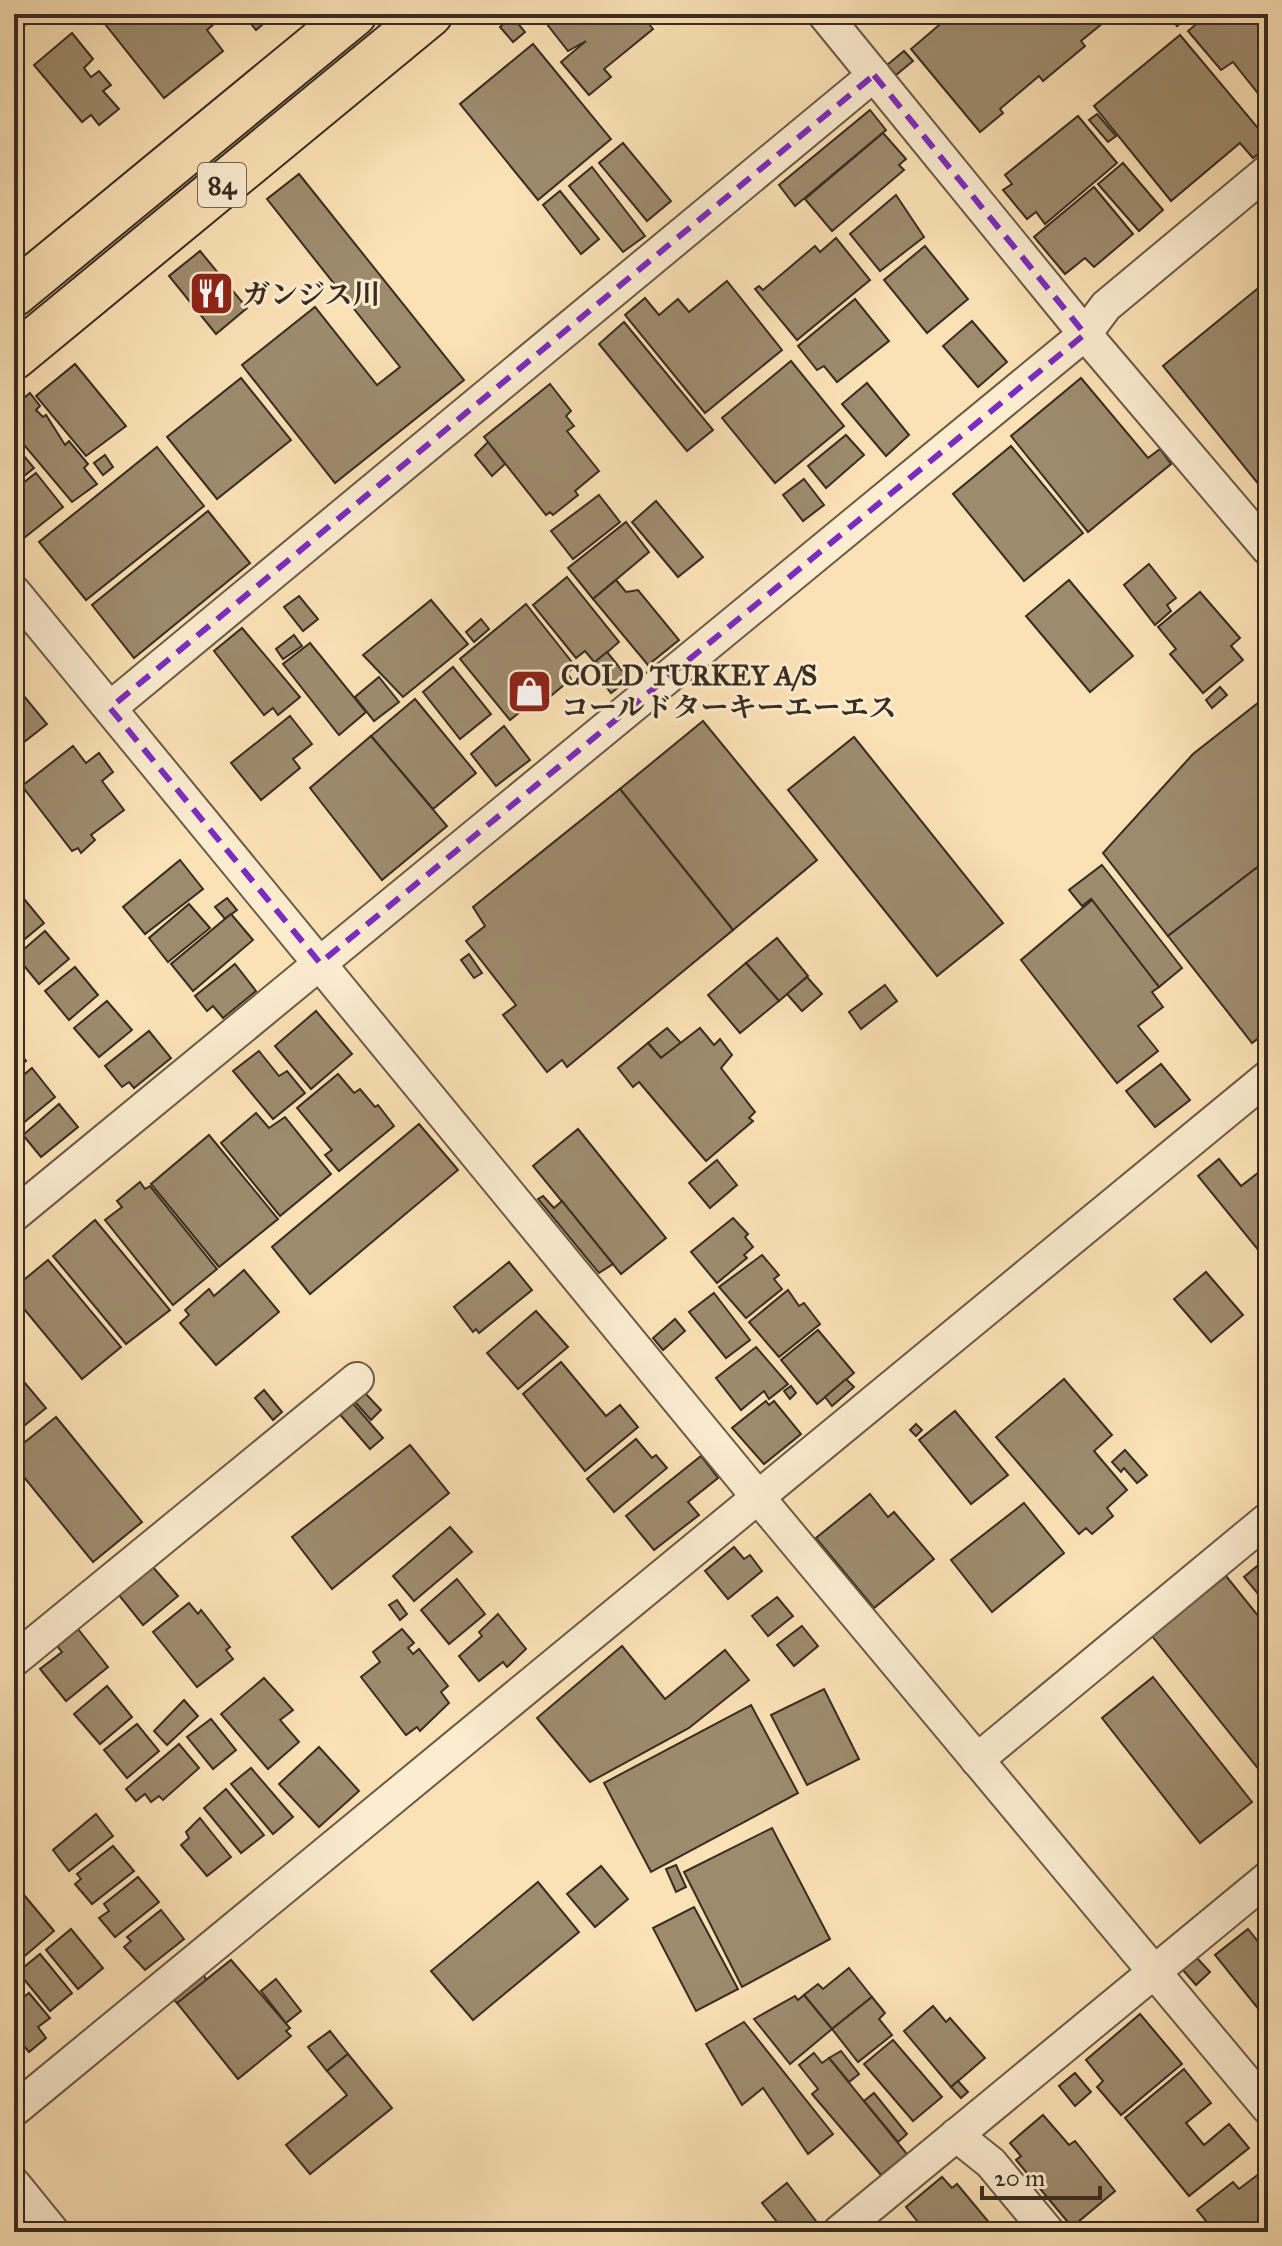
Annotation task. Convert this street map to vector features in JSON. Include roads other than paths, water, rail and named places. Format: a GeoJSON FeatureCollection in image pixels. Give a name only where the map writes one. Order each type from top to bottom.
{"type":"FeatureCollection","features":[{"type":"Feature","properties":{"kind":"main road","name":"84"},"geometry":{"type":"LineString","coordinates":[[14,294],[354,14]]}},
{"type":"Feature","properties":{"kind":"main road","name":"84"},"geometry":{"type":"LineString","coordinates":[[14,357],[430,14]]}},
{"type":"Feature","properties":{"kind":"street"},"geometry":{"type":"LineString","coordinates":[[824,14],[1085,334],[1268,549]]}},
{"type":"Feature","properties":{"kind":"street"},"geometry":{"type":"LineString","coordinates":[[110,708],[874,75]]}},
{"type":"Feature","properties":{"kind":"street"},"geometry":{"type":"LineString","coordinates":[[14,1215],[1085,334],[1106,306],[1268,171]]}},
{"type":"Feature","properties":{"kind":"street"},"geometry":{"type":"LineString","coordinates":[[14,592],[757,1496],[1268,2108]]}},
{"type":"Feature","properties":{"kind":"street"},"geometry":{"type":"LineString","coordinates":[[14,2110],[1268,1077]]}},
{"type":"Feature","properties":{"kind":"street"},"geometry":{"type":"LineString","coordinates":[[14,1660],[357,1379]]}},
{"type":"Feature","properties":{"kind":"street"},"geometry":{"type":"LineString","coordinates":[[977,1760],[1268,1519]]}},
{"type":"Feature","properties":{"kind":"street"},"geometry":{"type":"LineString","coordinates":[[839,2232],[1268,1878]]}},
{"type":"Feature","properties":{"kind":"street"},"geometry":{"type":"LineString","coordinates":[[956,2135],[991,2163],[1048,2232]]}},
{"type":"Feature","properties":{"kind":"street"},"geometry":{"type":"LineString","coordinates":[[14,2184],[53,2232]]}},
{"type":"Feature","properties":{"kind":"place","name":"ガンジス川"},"geometry":{"type":"Point","coordinates":[211,294]}},
{"type":"Feature","properties":{"kind":"place","name":"COLD TURKEY A/S コールドターキーエーエス"},"geometry":{"type":"Point","coordinates":[530,691]}}]}
